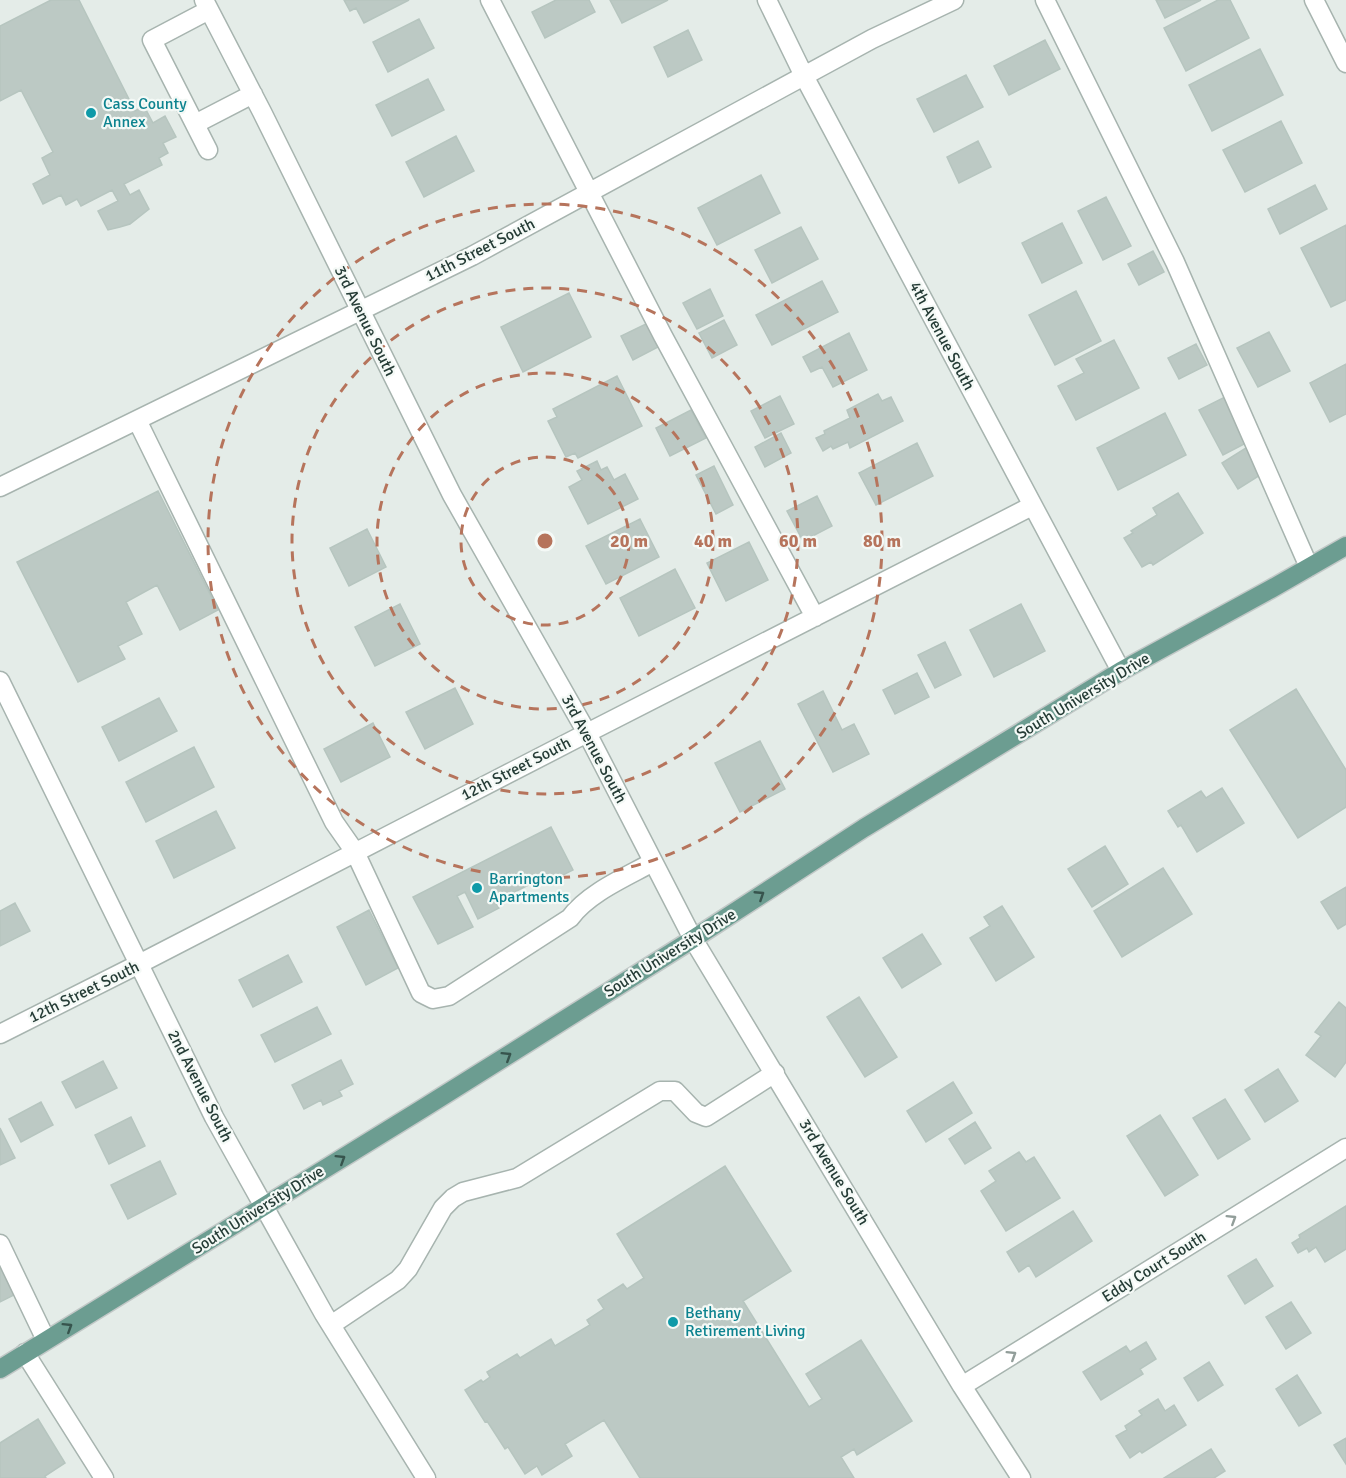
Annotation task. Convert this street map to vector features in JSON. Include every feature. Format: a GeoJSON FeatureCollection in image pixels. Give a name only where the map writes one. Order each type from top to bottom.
{"type":"FeatureCollection","features":[{"type":"Feature","properties":{"kind":"main road","name":"South University Drive"},"geometry":{"type":"LineString","coordinates":[[0,1369],[422,1109],[693,939],[864,828],[1121,671],[1271,590],[1346,546]]}},
{"type":"Feature","properties":{"kind":"street"},"geometry":{"type":"LineString","coordinates":[[490,0],[663,336],[815,617]]}},
{"type":"Feature","properties":{"kind":"street","name":"4th Avenue South"},"geometry":{"type":"LineString","coordinates":[[767,0],[804,76],[1121,671]]}},
{"type":"Feature","properties":{"kind":"street","name":"11th Street South"},"geometry":{"type":"LineString","coordinates":[[0,487],[472,256],[872,39],[954,0]]}},
{"type":"Feature","properties":{"kind":"street"},"geometry":{"type":"LineString","coordinates":[[1045,0],[1175,262],[1309,567]]}},
{"type":"Feature","properties":{"kind":"street"},"geometry":{"type":"LineString","coordinates":[[1314,0],[1346,63]]}},
{"type":"Feature","properties":{"kind":"street"},"geometry":{"type":"LineString","coordinates":[[207,5],[152,40],[208,150]]}},
{"type":"Feature","properties":{"kind":"street","name":"3rd Avenue South"},"geometry":{"type":"LineString","coordinates":[[207,5],[452,495],[587,732],[693,939],[962,1386],[1021,1478]]}},
{"type":"Feature","properties":{"kind":"street"},"geometry":{"type":"LineString","coordinates":[[195,124],[253,94]]}},
{"type":"Feature","properties":{"kind":"street"},"geometry":{"type":"LineString","coordinates":[[137,420],[334,822],[355,852],[421,993],[433,999],[449,996],[570,918],[578,908],[597,894],[653,862]]}},
{"type":"Feature","properties":{"kind":"street","name":"12th Street South"},"geometry":{"type":"LineString","coordinates":[[0,1034],[1032,506]]}},
{"type":"Feature","properties":{"kind":"street","name":"2nd Avenue South"},"geometry":{"type":"LineString","coordinates":[[0,681],[214,1117],[331,1326],[426,1478]]}},
{"type":"Feature","properties":{"kind":"street"},"geometry":{"type":"LineString","coordinates":[[331,1326],[398,1280],[408,1269],[443,1208],[463,1192],[517,1178],[660,1091],[675,1091],[696,1113],[706,1116],[775,1073]]}},
{"type":"Feature","properties":{"kind":"street","name":"Eddy Court South"},"geometry":{"type":"LineString","coordinates":[[962,1386],[1346,1148]]}},
{"type":"Feature","properties":{"kind":"street"},"geometry":{"type":"LineString","coordinates":[[0,1244],[46,1340]]}},
{"type":"Feature","properties":{"kind":"street"},"geometry":{"type":"LineString","coordinates":[[25,1353],[104,1478]]}},
{"type":"Feature","properties":{"kind":"building","name":"Cass County Annex"},"geometry":{"type":"Polygon","coordinates":[[[51,0],[79,0],[135,111],[144,106],[153,123],[165,116],[176,137],[163,143],[168,153],[159,158],[162,165],[124,184],[130,195],[139,190],[149,209],[130,224],[108,230],[98,211],[118,201],[112,190],[81,206],[77,199],[66,205],[61,195],[43,204],[33,184],[50,175],[42,158],[53,152],[21,90],[0,101],[0,26],[51,0]]]}},
{"type":"Feature","properties":{"kind":"building"},"geometry":{"type":"Polygon","coordinates":[[[344,0],[409,0],[364,23],[356,8],[350,11],[344,0]]]}},
{"type":"Feature","properties":{"kind":"building"},"geometry":{"type":"Polygon","coordinates":[[[556,0],[589,0],[595,12],[545,38],[532,12],[556,0]]]}},
{"type":"Feature","properties":{"kind":"building"},"geometry":{"type":"Polygon","coordinates":[[[610,0],[668,0],[622,23],[610,0]]]}},
{"type":"Feature","properties":{"kind":"building"},"geometry":{"type":"Polygon","coordinates":[[[1156,0],[1201,0],[1165,18],[1156,0]]]}},
{"type":"Feature","properties":{"kind":"building"},"geometry":{"type":"Polygon","coordinates":[[[1218,0],[1230,0],[1249,38],[1186,71],[1164,28],[1218,0]]]}},
{"type":"Feature","properties":{"kind":"building"},"geometry":{"type":"Polygon","coordinates":[[[419,19],[434,48],[388,72],[373,42],[419,19]]]}},
{"type":"Feature","properties":{"kind":"building"},"geometry":{"type":"Polygon","coordinates":[[[688,30],[702,60],[668,77],[654,47],[688,30]]]}},
{"type":"Feature","properties":{"kind":"building"},"geometry":{"type":"Polygon","coordinates":[[[1045,40],[1060,69],[1009,95],[994,66],[1045,40]]]}},
{"type":"Feature","properties":{"kind":"building"},"geometry":{"type":"Polygon","coordinates":[[[1260,49],[1283,95],[1212,131],[1189,85],[1260,49]]]}},
{"type":"Feature","properties":{"kind":"building"},"geometry":{"type":"Polygon","coordinates":[[[966,75],[983,107],[934,132],[917,99],[966,75]]]}},
{"type":"Feature","properties":{"kind":"building"},"geometry":{"type":"Polygon","coordinates":[[[428,79],[444,110],[392,136],[376,105],[428,79]]]}},
{"type":"Feature","properties":{"kind":"building"},"geometry":{"type":"Polygon","coordinates":[[[1281,121],[1302,163],[1245,192],[1223,150],[1281,121]]]}},
{"type":"Feature","properties":{"kind":"building"},"geometry":{"type":"Polygon","coordinates":[[[456,136],[474,171],[424,197],[406,162],[456,136]]]}},
{"type":"Feature","properties":{"kind":"building"},"geometry":{"type":"Polygon","coordinates":[[[978,141],[991,167],[959,183],[947,157],[978,141]]]}},
{"type":"Feature","properties":{"kind":"building"},"geometry":{"type":"Polygon","coordinates":[[[761,175],[780,213],[717,245],[698,208],[761,175]]]}},
{"type":"Feature","properties":{"kind":"building"},"geometry":{"type":"Polygon","coordinates":[[[1315,185],[1327,209],[1280,234],[1268,209],[1315,185]]]}},
{"type":"Feature","properties":{"kind":"building"},"geometry":{"type":"Polygon","coordinates":[[[1106,197],[1131,246],[1103,260],[1078,211],[1106,197]]]}},
{"type":"Feature","properties":{"kind":"building"},"geometry":{"type":"Polygon","coordinates":[[[1062,223],[1082,263],[1042,283],[1022,243],[1062,223]]]}},
{"type":"Feature","properties":{"kind":"building"},"geometry":{"type":"Polygon","coordinates":[[[1346,225],[1346,300],[1331,307],[1301,248],[1346,225]]]}},
{"type":"Feature","properties":{"kind":"building"},"geometry":{"type":"Polygon","coordinates":[[[801,227],[818,259],[772,283],[755,250],[801,227]]]}},
{"type":"Feature","properties":{"kind":"building"},"geometry":{"type":"Polygon","coordinates":[[[1153,251],[1164,272],[1139,285],[1128,264],[1153,251]]]}},
{"type":"Feature","properties":{"kind":"building"},"geometry":{"type":"Polygon","coordinates":[[[822,281],[838,312],[772,345],[756,315],[822,281]]]}},
{"type":"Feature","properties":{"kind":"building"},"geometry":{"type":"Polygon","coordinates":[[[710,289],[723,316],[697,329],[683,303],[710,289]]]}},
{"type":"Feature","properties":{"kind":"building"},"geometry":{"type":"Polygon","coordinates":[[[1076,291],[1101,341],[1055,365],[1029,315],[1076,291]]]}},
{"type":"Feature","properties":{"kind":"building"},"geometry":{"type":"Polygon","coordinates":[[[569,293],[591,337],[523,372],[501,327],[569,293]]]}},
{"type":"Feature","properties":{"kind":"building"},"geometry":{"type":"Polygon","coordinates":[[[724,320],[737,345],[712,358],[699,333],[724,320]]]}},
{"type":"Feature","properties":{"kind":"building"},"geometry":{"type":"Polygon","coordinates":[[[650,322],[662,345],[633,360],[621,336],[650,322]]]}},
{"type":"Feature","properties":{"kind":"building"},"geometry":{"type":"Polygon","coordinates":[[[1269,332],[1290,371],[1258,387],[1237,348],[1269,332]]]}},
{"type":"Feature","properties":{"kind":"building"},"geometry":{"type":"Polygon","coordinates":[[[849,333],[867,370],[833,387],[822,367],[811,372],[803,357],[849,333]]]}},
{"type":"Feature","properties":{"kind":"building"},"geometry":{"type":"Polygon","coordinates":[[[1114,340],[1139,388],[1076,420],[1058,386],[1084,373],[1076,359],[1114,340]]]}},
{"type":"Feature","properties":{"kind":"building"},"geometry":{"type":"Polygon","coordinates":[[[1196,344],[1207,365],[1179,379],[1168,358],[1196,344]]]}},
{"type":"Feature","properties":{"kind":"building"},"geometry":{"type":"Polygon","coordinates":[[[1346,364],[1346,414],[1330,422],[1310,383],[1346,364]]]}},
{"type":"Feature","properties":{"kind":"building"},"geometry":{"type":"Polygon","coordinates":[[[617,376],[642,426],[578,458],[575,453],[566,457],[548,421],[557,417],[553,409],[617,376]]]}},
{"type":"Feature","properties":{"kind":"building"},"geometry":{"type":"Polygon","coordinates":[[[878,394],[882,401],[891,397],[903,421],[850,448],[848,442],[833,449],[831,446],[823,451],[816,438],[825,434],[824,431],[850,418],[847,410],[878,394]]]}},
{"type":"Feature","properties":{"kind":"building"},"geometry":{"type":"Polygon","coordinates":[[[1229,395],[1252,440],[1223,455],[1199,410],[1229,395]]]}},
{"type":"Feature","properties":{"kind":"building"},"geometry":{"type":"Polygon","coordinates":[[[780,396],[794,424],[765,438],[751,411],[780,396]]]}},
{"type":"Feature","properties":{"kind":"building"},"geometry":{"type":"Polygon","coordinates":[[[691,410],[706,438],[670,456],[656,428],[691,410]]]}},
{"type":"Feature","properties":{"kind":"building"},"geometry":{"type":"Polygon","coordinates":[[[1165,413],[1186,455],[1118,490],[1097,448],[1165,413]]]}},
{"type":"Feature","properties":{"kind":"building"},"geometry":{"type":"Polygon","coordinates":[[[781,433],[791,453],[765,467],[755,447],[781,433]]]}},
{"type":"Feature","properties":{"kind":"building"},"geometry":{"type":"Polygon","coordinates":[[[917,443],[933,476],[876,505],[859,473],[917,443]]]}},
{"type":"Feature","properties":{"kind":"building"},"geometry":{"type":"Polygon","coordinates":[[[1249,446],[1265,472],[1238,489],[1222,463],[1249,446]]]}},
{"type":"Feature","properties":{"kind":"building"},"geometry":{"type":"Polygon","coordinates":[[[597,461],[601,470],[607,467],[614,480],[625,474],[638,499],[588,524],[569,487],[582,480],[577,471],[597,461]]]}},
{"type":"Feature","properties":{"kind":"building"},"geometry":{"type":"Polygon","coordinates":[[[714,466],[733,505],[716,514],[696,475],[714,466]]]}},
{"type":"Feature","properties":{"kind":"building"},"geometry":{"type":"Polygon","coordinates":[[[158,491],[218,610],[180,630],[157,585],[126,602],[142,634],[118,646],[125,659],[78,682],[17,562],[158,491]]]}},
{"type":"Feature","properties":{"kind":"building"},"geometry":{"type":"Polygon","coordinates":[[[1178,493],[1203,533],[1153,565],[1151,562],[1142,567],[1124,538],[1157,515],[1153,508],[1178,493]]]}},
{"type":"Feature","properties":{"kind":"building"},"geometry":{"type":"Polygon","coordinates":[[[817,496],[832,526],[803,541],[787,511],[817,496]]]}},
{"type":"Feature","properties":{"kind":"building"},"geometry":{"type":"Polygon","coordinates":[[[640,519],[659,557],[606,584],[586,546],[640,519]]]}},
{"type":"Feature","properties":{"kind":"building"},"geometry":{"type":"Polygon","coordinates":[[[367,529],[386,567],[349,586],[330,548],[367,529]]]}},
{"type":"Feature","properties":{"kind":"building"},"geometry":{"type":"Polygon","coordinates":[[[749,542],[768,580],[726,601],[707,563],[749,542]]]}},
{"type":"Feature","properties":{"kind":"building"},"geometry":{"type":"Polygon","coordinates":[[[675,569],[695,608],[639,636],[620,598],[675,569]]]}},
{"type":"Feature","properties":{"kind":"building"},"geometry":{"type":"Polygon","coordinates":[[[400,604],[420,644],[375,666],[355,627],[400,604]]]}},
{"type":"Feature","properties":{"kind":"building"},"geometry":{"type":"Polygon","coordinates":[[[1021,604],[1045,651],[994,677],[970,630],[1021,604]]]}},
{"type":"Feature","properties":{"kind":"building"},"geometry":{"type":"Polygon","coordinates":[[[945,642],[961,675],[935,688],[918,655],[945,642]]]}},
{"type":"Feature","properties":{"kind":"building"},"geometry":{"type":"Polygon","coordinates":[[[917,673],[929,697],[895,714],[883,690],[917,673]]]}},
{"type":"Feature","properties":{"kind":"building"},"geometry":{"type":"Polygon","coordinates":[[[455,688],[473,724],[425,749],[406,712],[455,688]]]}},
{"type":"Feature","properties":{"kind":"building"},"geometry":{"type":"Polygon","coordinates":[[[1296,689],[1346,770],[1346,807],[1298,838],[1230,730],[1296,689]]]}},
{"type":"Feature","properties":{"kind":"building"},"geometry":{"type":"Polygon","coordinates":[[[823,691],[842,730],[854,724],[869,754],[833,772],[798,704],[823,691]]]}},
{"type":"Feature","properties":{"kind":"building"},"geometry":{"type":"Polygon","coordinates":[[[159,698],[177,731],[119,761],[102,727],[159,698]]]}},
{"type":"Feature","properties":{"kind":"building"},"geometry":{"type":"Polygon","coordinates":[[[373,723],[390,757],[341,782],[324,749],[373,723]]]}},
{"type":"Feature","properties":{"kind":"building"},"geometry":{"type":"Polygon","coordinates":[[[760,741],[785,789],[740,812],[715,763],[760,741]]]}},
{"type":"Feature","properties":{"kind":"building"},"geometry":{"type":"Polygon","coordinates":[[[194,747],[214,787],[146,822],[126,782],[194,747]]]}},
{"type":"Feature","properties":{"kind":"building"},"geometry":{"type":"Polygon","coordinates":[[[1222,788],[1244,823],[1197,852],[1181,825],[1178,827],[1168,811],[1201,791],[1206,798],[1222,788]]]}},
{"type":"Feature","properties":{"kind":"building"},"geometry":{"type":"Polygon","coordinates":[[[216,811],[235,848],[174,878],[156,841],[216,811]]]}},
{"type":"Feature","properties":{"kind":"building","name":"Barrington Apartments"},"geometry":{"type":"Polygon","coordinates":[[[551,827],[573,870],[547,883],[544,877],[495,902],[499,908],[478,919],[465,892],[457,896],[473,927],[438,944],[413,897],[551,827]]]}},
{"type":"Feature","properties":{"kind":"building"},"geometry":{"type":"Polygon","coordinates":[[[1105,846],[1128,884],[1092,907],[1068,869],[1105,846]]]}},
{"type":"Feature","properties":{"kind":"building"},"geometry":{"type":"Polygon","coordinates":[[[1163,868],[1192,914],[1122,957],[1094,911],[1163,868]]]}},
{"type":"Feature","properties":{"kind":"building"},"geometry":{"type":"Polygon","coordinates":[[[1346,887],[1346,924],[1338,929],[1321,902],[1346,887]]]}},
{"type":"Feature","properties":{"kind":"building"},"geometry":{"type":"Polygon","coordinates":[[[15,903],[30,931],[0,946],[0,911],[15,903]]]}},
{"type":"Feature","properties":{"kind":"building"},"geometry":{"type":"Polygon","coordinates":[[[1002,906],[1034,957],[996,981],[970,938],[990,926],[984,917],[1002,906]]]}},
{"type":"Feature","properties":{"kind":"building"},"geometry":{"type":"Polygon","coordinates":[[[369,910],[398,968],[366,985],[337,927],[369,910]]]}},
{"type":"Feature","properties":{"kind":"building"},"geometry":{"type":"Polygon","coordinates":[[[922,934],[941,964],[902,988],[883,958],[922,934]]]}},
{"type":"Feature","properties":{"kind":"building"},"geometry":{"type":"Polygon","coordinates":[[[288,955],[302,982],[253,1007],[239,980],[288,955]]]}},
{"type":"Feature","properties":{"kind":"building"},"geometry":{"type":"Polygon","coordinates":[[[859,997],[897,1057],[865,1077],[827,1017],[859,997]]]}},
{"type":"Feature","properties":{"kind":"building"},"geometry":{"type":"Polygon","coordinates":[[[1339,1002],[1346,1008],[1346,1062],[1335,1077],[1306,1055],[1321,1036],[1315,1032],[1339,1002]]]}},
{"type":"Feature","properties":{"kind":"building"},"geometry":{"type":"Polygon","coordinates":[[[317,1007],[331,1034],[275,1062],[261,1035],[317,1007]]]}},
{"type":"Feature","properties":{"kind":"building"},"geometry":{"type":"Polygon","coordinates":[[[341,1060],[353,1084],[339,1091],[342,1096],[323,1105],[321,1100],[304,1109],[292,1085],[341,1060]]]}},
{"type":"Feature","properties":{"kind":"building"},"geometry":{"type":"Polygon","coordinates":[[[103,1061],[117,1088],[76,1108],[62,1082],[103,1061]]]}},
{"type":"Feature","properties":{"kind":"building"},"geometry":{"type":"Polygon","coordinates":[[[1278,1069],[1298,1101],[1265,1122],[1245,1090],[1278,1069]]]}},
{"type":"Feature","properties":{"kind":"building"},"geometry":{"type":"Polygon","coordinates":[[[953,1082],[972,1113],[926,1142],[907,1111],[953,1082]]]}},
{"type":"Feature","properties":{"kind":"building"},"geometry":{"type":"Polygon","coordinates":[[[1225,1099],[1250,1139],[1218,1159],[1193,1118],[1225,1099]]]}},
{"type":"Feature","properties":{"kind":"building"},"geometry":{"type":"Polygon","coordinates":[[[41,1102],[53,1125],[21,1142],[9,1119],[41,1102]]]}},
{"type":"Feature","properties":{"kind":"building"},"geometry":{"type":"Polygon","coordinates":[[[1160,1115],[1198,1175],[1165,1196],[1127,1136],[1160,1115]]]}},
{"type":"Feature","properties":{"kind":"building"},"geometry":{"type":"Polygon","coordinates":[[[131,1117],[145,1146],[109,1164],[95,1135],[131,1117]]]}},
{"type":"Feature","properties":{"kind":"building"},"geometry":{"type":"Polygon","coordinates":[[[975,1122],[991,1148],[965,1164],[949,1139],[975,1122]]]}},
{"type":"Feature","properties":{"kind":"building"},"geometry":{"type":"Polygon","coordinates":[[[0,1128],[15,1158],[0,1165],[0,1128]]]}},
{"type":"Feature","properties":{"kind":"building"},"geometry":{"type":"Polygon","coordinates":[[[1019,1152],[1026,1162],[1034,1157],[1060,1198],[1006,1231],[981,1191],[996,1181],[989,1171],[1019,1152]]]}},
{"type":"Feature","properties":{"kind":"building"},"geometry":{"type":"Polygon","coordinates":[[[160,1161],[176,1194],[128,1219],[111,1185],[160,1161]]]}},
{"type":"Feature","properties":{"kind":"building","name":"Bethany Retirement Living"},"geometry":{"type":"Polygon","coordinates":[[[725,1166],[791,1271],[743,1301],[809,1407],[822,1399],[806,1374],[861,1340],[912,1421],[857,1455],[854,1449],[841,1457],[854,1478],[640,1478],[604,1420],[565,1444],[572,1456],[542,1475],[537,1466],[525,1474],[508,1447],[505,1449],[487,1421],[485,1422],[465,1390],[481,1380],[483,1382],[490,1377],[487,1372],[517,1354],[520,1358],[551,1339],[555,1346],[590,1325],[587,1320],[604,1309],[598,1300],[623,1284],[627,1289],[644,1278],[617,1234],[725,1166]]]}},
{"type":"Feature","properties":{"kind":"building"},"geometry":{"type":"Polygon","coordinates":[[[1346,1206],[1346,1249],[1325,1262],[1316,1247],[1309,1252],[1307,1248],[1298,1253],[1292,1243],[1300,1238],[1299,1235],[1346,1206]]]}},
{"type":"Feature","properties":{"kind":"building"},"geometry":{"type":"Polygon","coordinates":[[[1073,1211],[1092,1241],[1036,1277],[1029,1265],[1019,1272],[1007,1252],[1073,1211]]]}},
{"type":"Feature","properties":{"kind":"building"},"geometry":{"type":"Polygon","coordinates":[[[0,1254],[20,1292],[0,1302],[0,1254]]]}},
{"type":"Feature","properties":{"kind":"building"},"geometry":{"type":"Polygon","coordinates":[[[1256,1259],[1273,1286],[1245,1304],[1228,1276],[1256,1259]]]}},
{"type":"Feature","properties":{"kind":"building"},"geometry":{"type":"Polygon","coordinates":[[[1291,1302],[1311,1333],[1286,1349],[1266,1317],[1291,1302]]]}},
{"type":"Feature","properties":{"kind":"building"},"geometry":{"type":"Polygon","coordinates":[[[1146,1342],[1156,1359],[1140,1369],[1143,1374],[1101,1400],[1083,1372],[1126,1346],[1130,1352],[1146,1342]]]}},
{"type":"Feature","properties":{"kind":"building"},"geometry":{"type":"Polygon","coordinates":[[[1209,1362],[1223,1385],[1198,1401],[1184,1378],[1209,1362]]]}},
{"type":"Feature","properties":{"kind":"building"},"geometry":{"type":"Polygon","coordinates":[[[1297,1375],[1321,1413],[1299,1426],[1276,1389],[1297,1375]]]}},
{"type":"Feature","properties":{"kind":"building"},"geometry":{"type":"Polygon","coordinates":[[[1158,1399],[1165,1411],[1174,1405],[1186,1425],[1130,1458],[1116,1436],[1127,1430],[1125,1426],[1142,1415],[1139,1411],[1158,1399]]]}},
{"type":"Feature","properties":{"kind":"building"},"geometry":{"type":"Polygon","coordinates":[[[38,1419],[65,1463],[45,1476],[46,1478],[0,1478],[0,1443],[38,1419]]]}},
{"type":"Feature","properties":{"kind":"building"},"geometry":{"type":"Polygon","coordinates":[[[1346,1438],[1346,1464],[1334,1445],[1346,1438]]]}},
{"type":"Feature","properties":{"kind":"building"},"geometry":{"type":"Polygon","coordinates":[[[1211,1449],[1225,1471],[1214,1478],[1164,1478],[1211,1449]]]}},
{"type":"Feature","properties":{"kind":"place","name":"Cass County Annex"},"geometry":{"type":"Point","coordinates":[91,113]}},
{"type":"Feature","properties":{"kind":"place","name":"Barrington Apartments"},"geometry":{"type":"Point","coordinates":[477,888]}},
{"type":"Feature","properties":{"kind":"place","name":"Bethany Retirement Living"},"geometry":{"type":"Point","coordinates":[673,1322]}}]}
